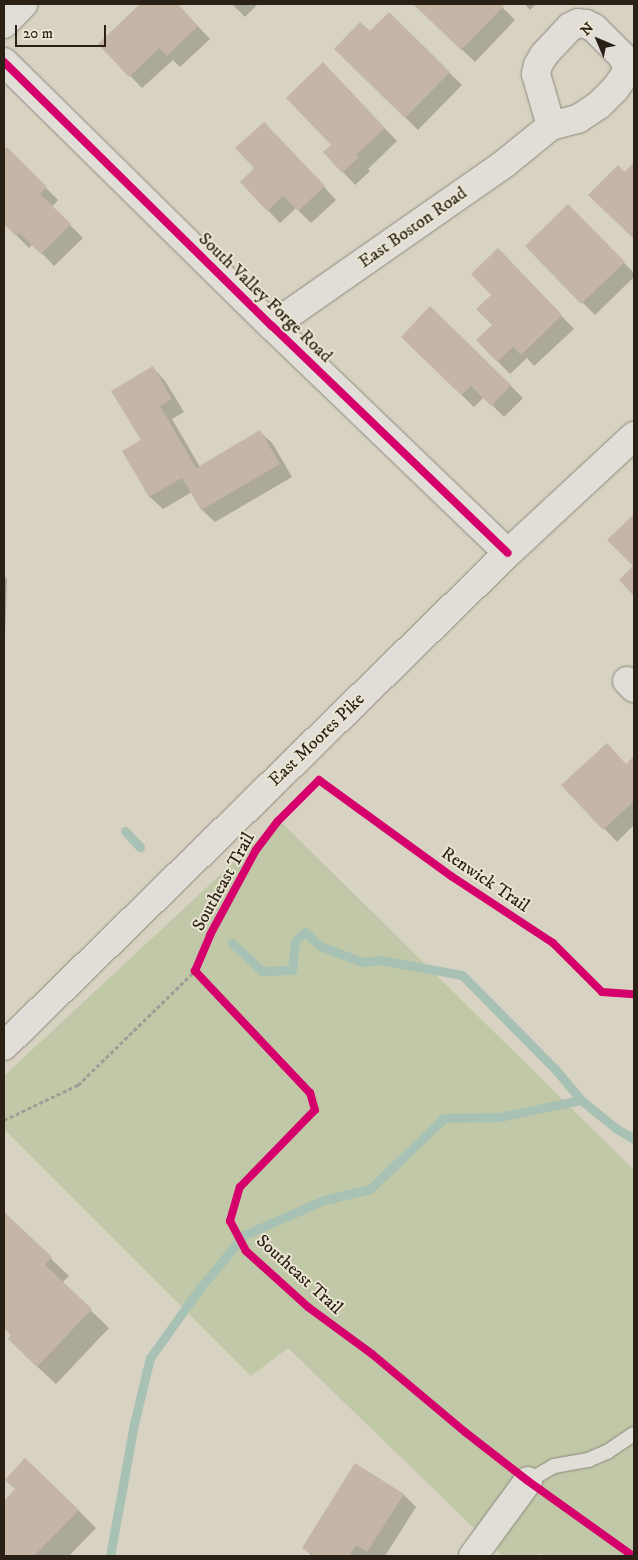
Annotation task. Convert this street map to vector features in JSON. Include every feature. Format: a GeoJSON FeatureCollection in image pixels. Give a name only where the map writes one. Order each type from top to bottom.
{"type":"FeatureCollection","features":[{"type":"Feature","properties":{"kind":"street"},"geometry":{"type":"LineString","coordinates":[[4,24],[23,4]]}},
{"type":"Feature","properties":{"kind":"street","name":"South Valley Forge Road"},"geometry":{"type":"LineString","coordinates":[[4,62],[272,326],[508,553]]}},
{"type":"Feature","properties":{"kind":"street","name":"East Boston Road"},"geometry":{"type":"LineString","coordinates":[[272,326],[504,164],[551,126]]}},
{"type":"Feature","properties":{"kind":"street","name":"East Moores Pike"},"geometry":{"type":"LineString","coordinates":[[4,1046],[508,553],[634,436]]}},
{"type":"Feature","properties":{"kind":"street"},"geometry":{"type":"LineString","coordinates":[[472,1556],[528,1481]]}},
{"type":"Feature","properties":{"kind":"lane"},"geometry":{"type":"LineString","coordinates":[[528,1481],[554,1466],[588,1460],[607,1452],[634,1434]]}},
{"type":"Feature","properties":{"kind":"path"},"geometry":{"type":"LineString","coordinates":[[4,1120],[78,1085],[195,972],[198,962]]}},
{"type":"Feature","properties":{"kind":"path"},"geometry":{"type":"LineString","coordinates":[[195,972],[202,979]]}},
{"type":"Feature","properties":{"kind":"green space"},"geometry":{"type":"Polygon","coordinates":[[[279,820],[634,1170],[634,1556],[542,1556],[539,1553],[535,1556],[503,1556],[288,1348],[251,1376],[4,1129],[4,1076],[279,820]]]}},
{"type":"Feature","properties":{"kind":"building"},"geometry":{"type":"Polygon","coordinates":[[[140,4],[178,4],[198,26],[167,56],[159,48],[129,77],[98,44],[140,4]]]}},
{"type":"Feature","properties":{"kind":"building"},"geometry":{"type":"Polygon","coordinates":[[[413,4],[501,4],[504,6],[461,50],[413,4]]]}},
{"type":"Feature","properties":{"kind":"building"},"geometry":{"type":"Polygon","coordinates":[[[389,12],[450,72],[405,118],[334,49],[360,22],[370,31],[389,12]]]}},
{"type":"Feature","properties":{"kind":"building"},"geometry":{"type":"Polygon","coordinates":[[[323,62],[385,128],[356,155],[358,158],[342,173],[323,152],[331,145],[286,98],[323,62]]]}},
{"type":"Feature","properties":{"kind":"building"},"geometry":{"type":"Polygon","coordinates":[[[264,122],[325,186],[298,211],[283,196],[267,211],[240,182],[254,168],[235,148],[264,122]]]}},
{"type":"Feature","properties":{"kind":"building"},"geometry":{"type":"Polygon","coordinates":[[[7,147],[47,187],[40,194],[71,224],[41,254],[19,233],[16,236],[4,224],[4,150],[7,147]]]}},
{"type":"Feature","properties":{"kind":"building"},"geometry":{"type":"Polygon","coordinates":[[[634,162],[634,239],[588,195],[618,165],[625,172],[634,162]]]}},
{"type":"Feature","properties":{"kind":"building"},"geometry":{"type":"Polygon","coordinates":[[[568,204],[625,262],[581,304],[525,246],[568,204]]]}},
{"type":"Feature","properties":{"kind":"building"},"geometry":{"type":"Polygon","coordinates":[[[498,248],[562,315],[521,355],[513,347],[497,362],[476,340],[492,325],[476,309],[491,295],[471,274],[498,248]]]}},
{"type":"Feature","properties":{"kind":"building"},"geometry":{"type":"Polygon","coordinates":[[[430,306],[511,385],[491,406],[471,386],[461,395],[401,337],[430,306]]]}},
{"type":"Feature","properties":{"kind":"building"},"geometry":{"type":"Polygon","coordinates":[[[153,366],[172,399],[160,406],[196,468],[260,430],[280,464],[201,510],[182,478],[149,497],[122,451],[141,440],[111,391],[153,366]]]}},
{"type":"Feature","properties":{"kind":"building"},"geometry":{"type":"Polygon","coordinates":[[[634,514],[634,596],[619,580],[633,566],[607,540],[634,514]]]}},
{"type":"Feature","properties":{"kind":"building"},"geometry":{"type":"Polygon","coordinates":[[[607,743],[626,764],[634,756],[634,801],[603,830],[561,785],[607,743]]]}},
{"type":"Feature","properties":{"kind":"building"},"geometry":{"type":"Polygon","coordinates":[[[4,1212],[52,1257],[45,1265],[92,1309],[37,1367],[8,1339],[11,1335],[4,1328],[4,1212]]]}},
{"type":"Feature","properties":{"kind":"building"},"geometry":{"type":"Polygon","coordinates":[[[25,1458],[79,1510],[34,1556],[4,1556],[4,1501],[15,1489],[5,1480],[25,1458]]]}},
{"type":"Feature","properties":{"kind":"building"},"geometry":{"type":"Polygon","coordinates":[[[355,1463],[404,1494],[367,1552],[356,1545],[349,1556],[316,1556],[302,1548],[355,1463]]]}},
{"type":"Feature","properties":{"kind":"waterway"},"geometry":{"type":"LineString","coordinates":[[125,831],[140,847]]}},
{"type":"Feature","properties":{"kind":"waterway"},"geometry":{"type":"LineString","coordinates":[[232,943],[262,971],[292,970],[295,941],[305,932],[320,946],[362,962],[380,960],[462,975],[556,1070],[581,1100],[617,1129],[634,1139]]}},
{"type":"Feature","properties":{"kind":"waterway"},"geometry":{"type":"LineString","coordinates":[[110,1556],[134,1424],[150,1358],[200,1288],[244,1235],[324,1200],[370,1189],[444,1118],[499,1117],[581,1100]]}},
{"type":"Feature","properties":{"kind":"cycle path"},"geometry":{"type":"LineString","coordinates":[[4,62],[272,326],[508,553]]}},
{"type":"Feature","properties":{"kind":"cycle path","name":"Renwick Trail"},"geometry":{"type":"LineString","coordinates":[[633,1556],[528,1481],[465,1432],[372,1354],[308,1307],[246,1251],[230,1221],[240,1187],[315,1110],[310,1093],[195,971],[210,935],[256,850],[278,821],[319,780],[451,876],[553,943],[602,992],[634,994]]}}]}
